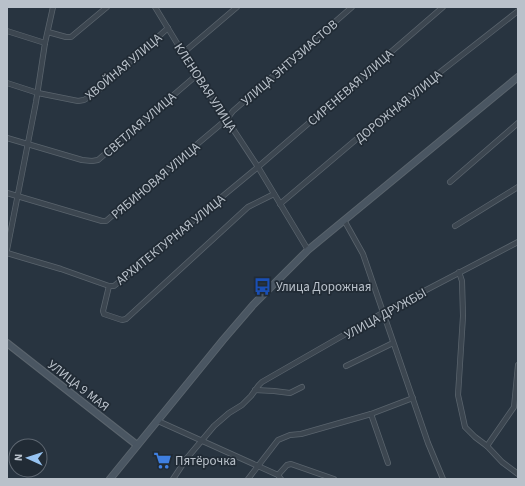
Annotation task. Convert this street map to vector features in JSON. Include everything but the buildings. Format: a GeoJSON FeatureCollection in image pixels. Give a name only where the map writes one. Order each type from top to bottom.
{"type":"FeatureCollection","features":[{"type":"Feature","properties":{"kind":"main road"},"geometry":{"type":"LineString","coordinates":[[110,479],[253,305],[308,250],[518,77]]}},
{"type":"Feature","properties":{"kind":"main road","name":"УЛИЦА 9 МАЯ"},"geometry":{"type":"LineString","coordinates":[[7,343],[137,445]]}},
{"type":"Feature","properties":{"kind":"street"},"geometry":{"type":"LineString","coordinates":[[7,250],[38,93],[45,43],[53,7]]}},
{"type":"Feature","properties":{"kind":"street"},"geometry":{"type":"LineString","coordinates":[[48,32],[71,37],[107,7]]}},
{"type":"Feature","properties":{"kind":"street","name":"КЛЕНОВАЯ УЛИЦА"},"geometry":{"type":"LineString","coordinates":[[156,7],[258,167],[308,250]]}},
{"type":"Feature","properties":{"kind":"street"},"geometry":{"type":"LineString","coordinates":[[184,53],[237,7]]}},
{"type":"Feature","properties":{"kind":"street","name":"УЛИЦА ЭНТУЗИАСТОВ"},"geometry":{"type":"LineString","coordinates":[[227,119],[233,111],[352,7]]}},
{"type":"Feature","properties":{"kind":"street","name":"СИРЕНЕВАЯ УЛИЦА"},"geometry":{"type":"LineString","coordinates":[[258,167],[443,7]]}},
{"type":"Feature","properties":{"kind":"street","name":"ДОРОЖНАЯ УЛИЦА"},"geometry":{"type":"LineString","coordinates":[[280,204],[379,120],[518,11]]}},
{"type":"Feature","properties":{"kind":"street","name":"ХВОЙНАЯ УЛИЦА"},"geometry":{"type":"LineString","coordinates":[[7,83],[38,93],[78,101],[84,100],[94,94],[168,28]]}},
{"type":"Feature","properties":{"kind":"street"},"geometry":{"type":"LineString","coordinates":[[7,31],[45,43]]}},
{"type":"Feature","properties":{"kind":"street","name":"СВЕТЛАЯ УЛИЦА"},"geometry":{"type":"LineString","coordinates":[[7,138],[82,160],[98,160],[198,74]]}},
{"type":"Feature","properties":{"kind":"street","name":"РЯБИНОВАЯ УЛИЦА"},"geometry":{"type":"LineString","coordinates":[[7,193],[106,221],[227,119]]}},
{"type":"Feature","properties":{"kind":"street"},"geometry":{"type":"LineString","coordinates":[[450,182],[518,123]]}},
{"type":"Feature","properties":{"kind":"street","name":"АРХИТЕКТУРНАЯ УЛИЦА"},"geometry":{"type":"LineString","coordinates":[[7,250],[109,286],[114,286],[258,167]]}},
{"type":"Feature","properties":{"kind":"street"},"geometry":{"type":"LineString","coordinates":[[454,226],[518,187]]}},
{"type":"Feature","properties":{"kind":"street"},"geometry":{"type":"LineString","coordinates":[[109,286],[103,311],[104,314],[122,320],[126,319],[248,207],[274,194]]}},
{"type":"Feature","properties":{"kind":"street"},"geometry":{"type":"LineString","coordinates":[[344,220],[363,254],[428,443],[443,479]]}},
{"type":"Feature","properties":{"kind":"street","name":"УЛИЦА ДРУЖБЫ"},"geometry":{"type":"LineString","coordinates":[[173,479],[187,458],[214,426],[229,413],[242,405],[262,382],[384,312],[518,242]]}},
{"type":"Feature","properties":{"kind":"street"},"geometry":{"type":"LineString","coordinates":[[459,272],[462,281],[463,316],[458,395],[465,427],[487,446],[502,462],[518,474]]}},
{"type":"Feature","properties":{"kind":"street"},"geometry":{"type":"LineString","coordinates":[[346,366],[393,343]]}},
{"type":"Feature","properties":{"kind":"street"},"geometry":{"type":"LineString","coordinates":[[487,446],[514,407],[518,365]]}},
{"type":"Feature","properties":{"kind":"street"},"geometry":{"type":"LineString","coordinates":[[256,390],[290,393],[302,388]]}},
{"type":"Feature","properties":{"kind":"street"},"geometry":{"type":"LineString","coordinates":[[248,479],[278,440],[290,435],[301,434],[371,414],[413,398]]}},
{"type":"Feature","properties":{"kind":"street"},"geometry":{"type":"LineString","coordinates":[[371,414],[388,464]]}},
{"type":"Feature","properties":{"kind":"street"},"geometry":{"type":"LineString","coordinates":[[158,421],[259,466],[280,477],[287,465],[291,464],[334,479]]}},
{"type":"Feature","properties":{"kind":"place","name":"Улица Дорожная"},"geometry":{"type":"Point","coordinates":[263,286]}},
{"type":"Feature","properties":{"kind":"place","name":"Пятёрочка"},"geometry":{"type":"Point","coordinates":[162,460]}}]}
